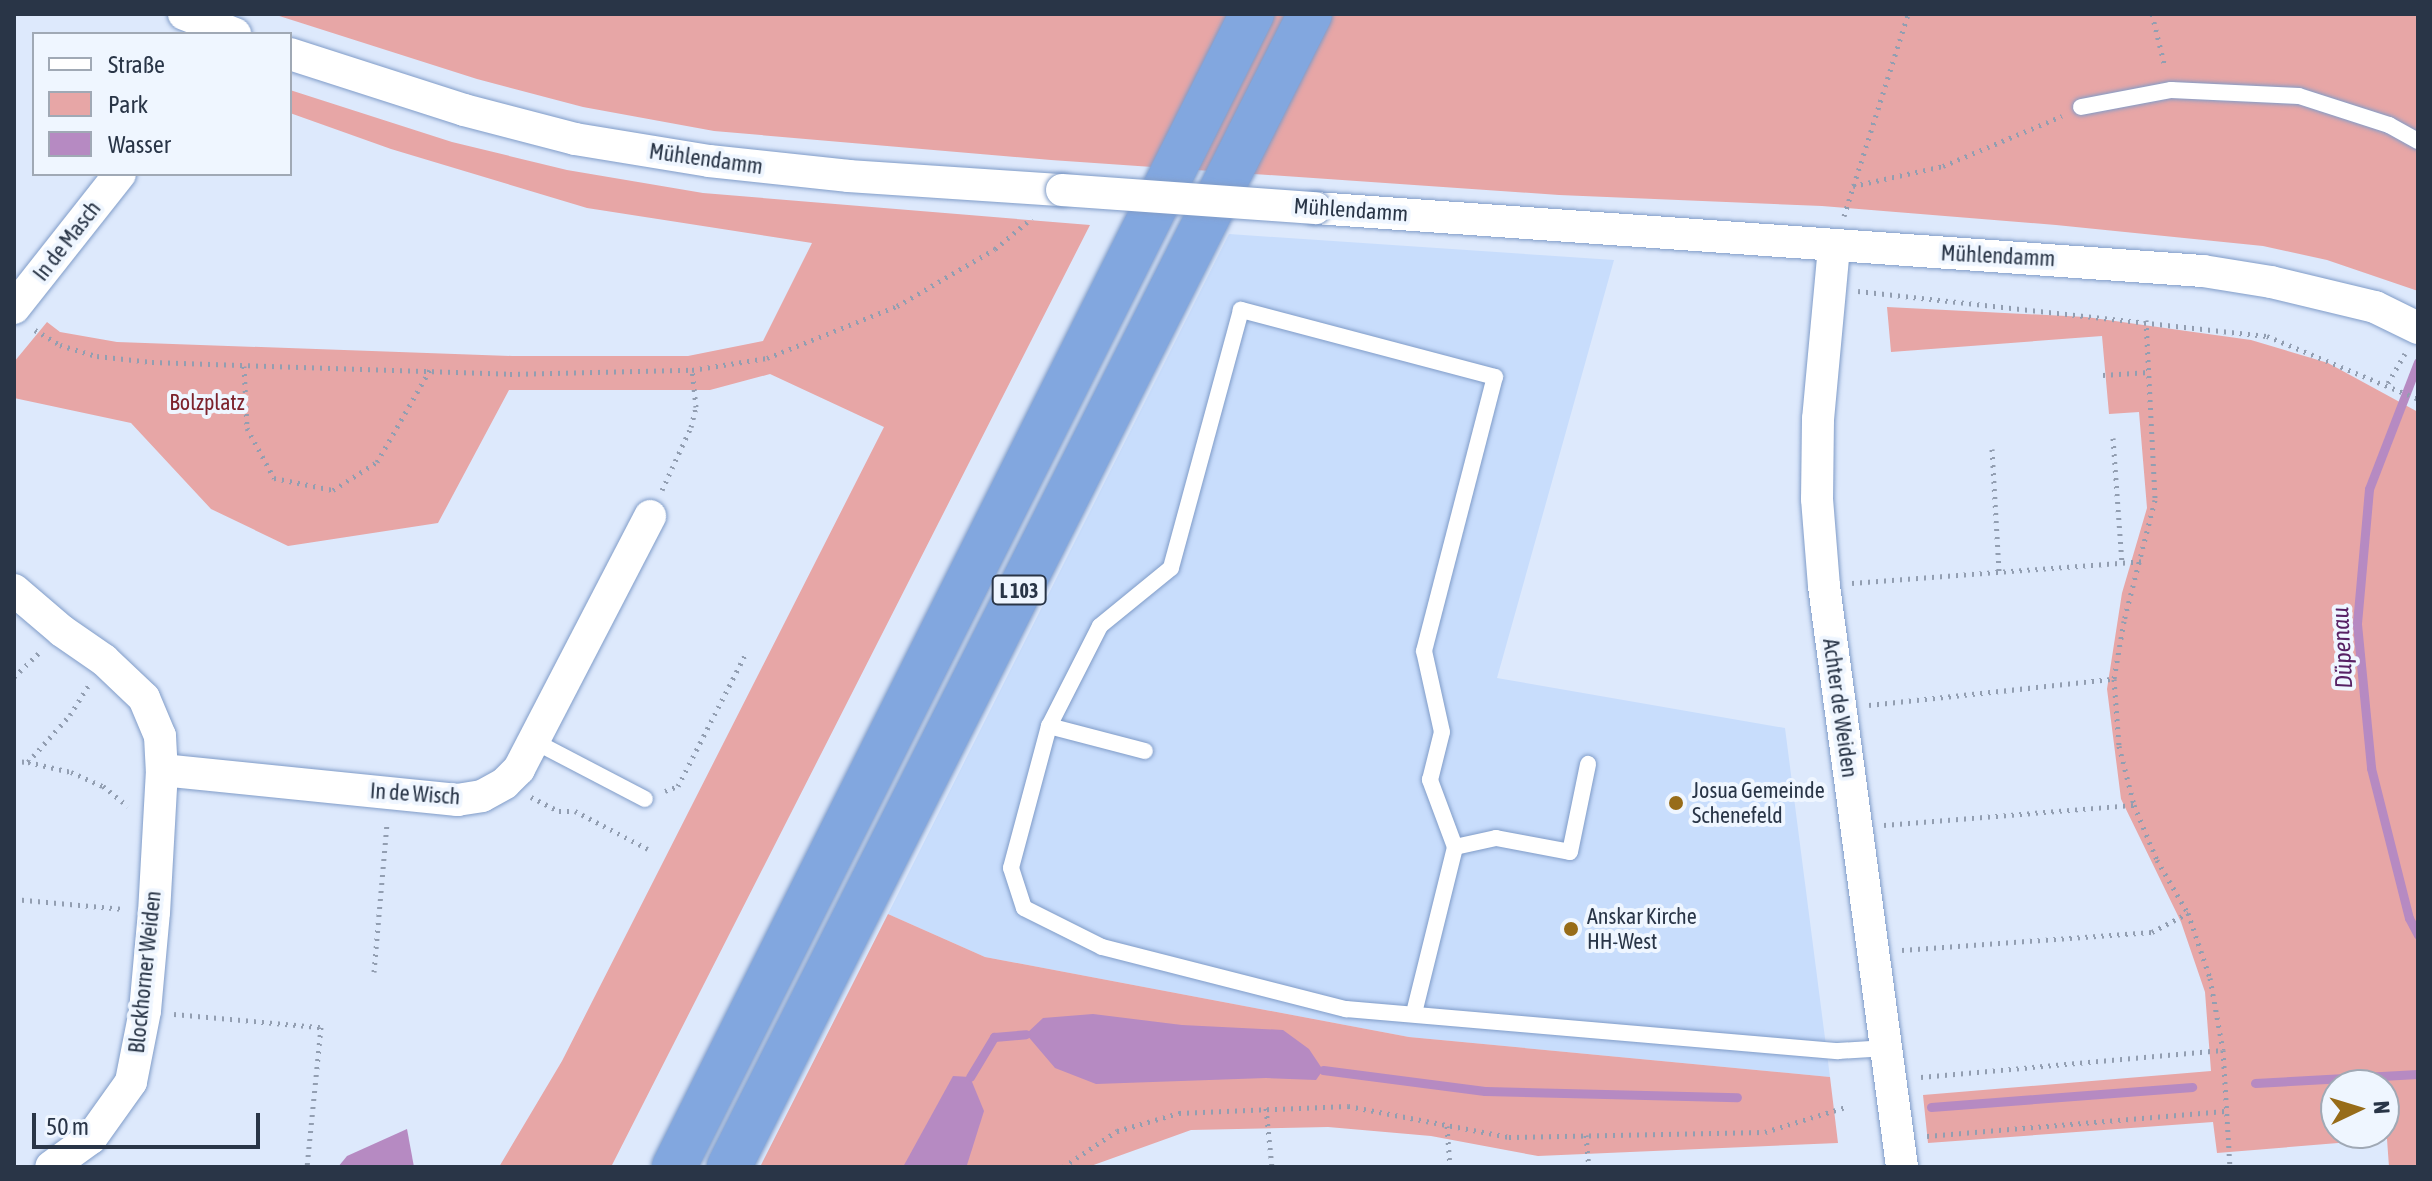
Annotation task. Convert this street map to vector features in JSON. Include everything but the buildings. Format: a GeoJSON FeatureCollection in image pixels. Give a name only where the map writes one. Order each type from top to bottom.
{"type":"FeatureCollection","features":[{"type":"Feature","properties":{"kind":"highway","name":"L 103"},"geometry":{"type":"LineString","coordinates":[[674,1167],[1252,14]]}},
{"type":"Feature","properties":{"kind":"highway","name":"L 103"},"geometry":{"type":"LineString","coordinates":[[729,1167],[1310,14]]}},
{"type":"Feature","properties":{"kind":"street"},"geometry":{"type":"LineString","coordinates":[[184,14],[233,29]]}},
{"type":"Feature","properties":{"kind":"street","name":"Mühlendamm"},"geometry":{"type":"LineString","coordinates":[[292,55],[464,110],[575,139],[709,161],[1051,201],[1315,208],[1834,247],[2098,261],[2203,271],[2271,282],[2375,307],[2418,328]]}},
{"type":"Feature","properties":{"kind":"street","name":"In de Masch"},"geometry":{"type":"LineString","coordinates":[[24,319],[119,176]]}},
{"type":"Feature","properties":{"kind":"street","name":"Achter de Weiden"},"geometry":{"type":"LineString","coordinates":[[1834,247],[1818,419],[1817,499],[1824,586],[1902,1167]]}},
{"type":"Feature","properties":{"kind":"street"},"geometry":{"type":"LineString","coordinates":[[505,783],[519,769],[650,516]]}},
{"type":"Feature","properties":{"kind":"street","name":"Blockhorner Weiden"},"geometry":{"type":"LineString","coordinates":[[14,590],[62,631],[104,660],[144,698],[160,736],[162,770],[154,912],[145,1011],[131,1082],[91,1138],[51,1167]]}},
{"type":"Feature","properties":{"kind":"street","name":"In de Wisch"},"geometry":{"type":"LineString","coordinates":[[162,770],[457,800],[482,796],[505,783]]}},
{"type":"Feature","properties":{"kind":"lane"},"geometry":{"type":"LineString","coordinates":[[2081,107],[2171,90],[2299,96],[2389,125],[2418,141]]}},
{"type":"Feature","properties":{"kind":"lane"},"geometry":{"type":"LineString","coordinates":[[1414,1013],[1455,847],[1430,780],[1442,732],[1424,651],[1495,377],[1241,310],[1171,568],[1100,626],[1049,726],[1011,868],[1024,908],[1102,947],[1346,1009],[1838,1051],[1887,1048]]}},
{"type":"Feature","properties":{"kind":"lane"},"geometry":{"type":"LineString","coordinates":[[1049,726],[1145,751]]}},
{"type":"Feature","properties":{"kind":"lane"},"geometry":{"type":"LineString","coordinates":[[534,741],[645,799]]}},
{"type":"Feature","properties":{"kind":"lane"},"geometry":{"type":"LineString","coordinates":[[1455,847],[1496,838],[1570,852],[1588,764]]}},
{"type":"Feature","properties":{"kind":"path"},"geometry":{"type":"LineString","coordinates":[[1834,247],[1908,14]]}},
{"type":"Feature","properties":{"kind":"path"},"geometry":{"type":"LineString","coordinates":[[2152,14],[2160,45]]}},
{"type":"Feature","properties":{"kind":"path"},"geometry":{"type":"LineString","coordinates":[[1853,186],[1943,166],[2081,107]]}},
{"type":"Feature","properties":{"kind":"path"},"geometry":{"type":"LineString","coordinates":[[24,319],[60,345],[97,356],[244,366],[510,374],[692,370],[767,358],[897,306],[995,249],[1051,201]]}},
{"type":"Feature","properties":{"kind":"path"},"geometry":{"type":"LineString","coordinates":[[1857,291],[2146,320],[2267,336],[2388,383],[2418,399]]}},
{"type":"Feature","properties":{"kind":"path"},"geometry":{"type":"LineString","coordinates":[[2146,320],[2155,500],[2142,561],[2124,621],[2114,679],[2119,746],[2134,805],[2157,860],[2188,913],[2210,978],[2223,1050],[2230,1167]]}},
{"type":"Feature","properties":{"kind":"path"},"geometry":{"type":"LineString","coordinates":[[244,366],[247,428],[274,478],[333,490],[377,462],[430,370]]}},
{"type":"Feature","properties":{"kind":"path"},"geometry":{"type":"LineString","coordinates":[[650,516],[691,427],[696,407],[692,370]]}},
{"type":"Feature","properties":{"kind":"path"},"geometry":{"type":"LineString","coordinates":[[2103,375],[2149,372]]}},
{"type":"Feature","properties":{"kind":"path"},"geometry":{"type":"LineString","coordinates":[[2113,438],[2122,563]]}},
{"type":"Feature","properties":{"kind":"path"},"geometry":{"type":"LineString","coordinates":[[1992,449],[1999,571]]}},
{"type":"Feature","properties":{"kind":"path"},"geometry":{"type":"LineString","coordinates":[[1844,584],[2142,561]]}},
{"type":"Feature","properties":{"kind":"path"},"geometry":{"type":"LineString","coordinates":[[645,799],[678,786],[746,653]]}},
{"type":"Feature","properties":{"kind":"path"},"geometry":{"type":"LineString","coordinates":[[28,762],[70,715],[104,660]]}},
{"type":"Feature","properties":{"kind":"path"},"geometry":{"type":"LineString","coordinates":[[1861,706],[2114,679]]}},
{"type":"Feature","properties":{"kind":"path"},"geometry":{"type":"LineString","coordinates":[[14,761],[71,772],[103,786],[130,807],[158,839]]}},
{"type":"Feature","properties":{"kind":"path"},"geometry":{"type":"LineString","coordinates":[[505,783],[559,811],[575,811],[648,849]]}},
{"type":"Feature","properties":{"kind":"path"},"geometry":{"type":"LineString","coordinates":[[374,972],[389,793]]}},
{"type":"Feature","properties":{"kind":"path"},"geometry":{"type":"LineString","coordinates":[[1877,826],[2134,805]]}},
{"type":"Feature","properties":{"kind":"path"},"geometry":{"type":"LineString","coordinates":[[14,899],[154,912]]}},
{"type":"Feature","properties":{"kind":"path"},"geometry":{"type":"LineString","coordinates":[[1895,951],[2152,932],[2188,913]]}},
{"type":"Feature","properties":{"kind":"path"},"geometry":{"type":"LineString","coordinates":[[145,1011],[321,1027],[307,1167]]}},
{"type":"Feature","properties":{"kind":"path"},"geometry":{"type":"LineString","coordinates":[[1913,1078],[2223,1050]]}},
{"type":"Feature","properties":{"kind":"path"},"geometry":{"type":"LineString","coordinates":[[1063,1167],[1117,1131],[1179,1113],[1348,1106],[1509,1137],[1765,1132],[1846,1107]]}},
{"type":"Feature","properties":{"kind":"path"},"geometry":{"type":"LineString","coordinates":[[1266,1108],[1272,1167]]}},
{"type":"Feature","properties":{"kind":"path"},"geometry":{"type":"LineString","coordinates":[[1920,1136],[2225,1111]]}},
{"type":"Feature","properties":{"kind":"path"},"geometry":{"type":"LineString","coordinates":[[1447,1126],[1450,1167]]}},
{"type":"Feature","properties":{"kind":"path"},"geometry":{"type":"LineString","coordinates":[[1586,1135],[1589,1167]]}},
{"type":"Feature","properties":{"kind":"shaded area"},"geometry":{"type":"Polygon","coordinates":[[[1229,234],[1614,260],[1497,678],[1785,728],[1830,1077],[1409,1037],[985,957],[888,914],[1229,234]]]}},
{"type":"Feature","properties":{"kind":"green space"},"geometry":{"type":"Polygon","coordinates":[[[273,14],[2418,14],[2418,291],[2327,260],[2263,246],[2056,225],[1822,206],[1559,195],[1051,160],[714,131],[583,107],[477,79],[273,14]]]}},
{"type":"Feature","properties":{"kind":"green space","name":"Bolzplatz"},"geometry":{"type":"Polygon","coordinates":[[[292,91],[452,142],[567,170],[703,193],[1090,225],[611,1167],[499,1167],[562,1061],[884,427],[770,374],[710,390],[509,390],[438,523],[288,546],[211,509],[131,423],[14,398],[14,362],[47,322],[60,332],[117,342],[512,356],[688,356],[763,341],[812,243],[587,208],[391,149],[292,114],[292,91]]]}},
{"type":"Feature","properties":{"kind":"green space"},"geometry":{"type":"Polygon","coordinates":[[[1887,307],[2086,317],[2251,340],[2328,363],[2418,412],[2418,1167],[2389,1167],[2388,1149],[2400,1149],[2400,1069],[2320,1069],[2320,1145],[2217,1153],[2213,1122],[1928,1143],[1923,1095],[2211,1071],[2205,992],[2181,922],[2121,799],[2107,689],[2122,593],[2147,508],[2139,412],[2109,414],[2102,336],[1891,352],[1887,307]]]}},
{"type":"Feature","properties":{"kind":"green space"},"geometry":{"type":"Polygon","coordinates":[[[888,914],[985,957],[1409,1037],[1830,1077],[1838,1143],[1538,1156],[1431,1136],[1328,1127],[1191,1130],[1088,1167],[760,1167],[888,914]]]}},
{"type":"Feature","properties":{"kind":"water"},"geometry":{"type":"Polygon","coordinates":[[[1093,1014],[1182,1025],[1283,1030],[1309,1049],[1323,1070],[1316,1080],[1266,1078],[1096,1084],[1055,1068],[1026,1034],[1043,1018],[1093,1014]]]}},
{"type":"Feature","properties":{"kind":"water"},"geometry":{"type":"Polygon","coordinates":[[[953,1076],[970,1077],[984,1111],[967,1165],[903,1167],[953,1076]]]}},
{"type":"Feature","properties":{"kind":"water"},"geometry":{"type":"Polygon","coordinates":[[[407,1129],[414,1167],[338,1167],[347,1156],[407,1129]]]}},
{"type":"Feature","properties":{"kind":"waterway","name":"Düpenau"},"geometry":{"type":"LineString","coordinates":[[2418,362],[2369,489],[2357,624],[2371,768],[2409,918],[2418,935]]}},
{"type":"Feature","properties":{"kind":"waterway"},"geometry":{"type":"LineString","coordinates":[[970,1077],[994,1037],[1026,1034]]}},
{"type":"Feature","properties":{"kind":"waterway"},"geometry":{"type":"LineString","coordinates":[[1323,1070],[1485,1091],[1737,1097]]}},
{"type":"Feature","properties":{"kind":"waterway"},"geometry":{"type":"LineString","coordinates":[[2255,1083],[2418,1074]]}},
{"type":"Feature","properties":{"kind":"waterway"},"geometry":{"type":"LineString","coordinates":[[1931,1107],[2192,1087]]}},
{"type":"Feature","properties":{"kind":"place","name":"Josua Gemeinde Schenefeld"},"geometry":{"type":"Point","coordinates":[1676,803]}},
{"type":"Feature","properties":{"kind":"place","name":"Anskar Kirche HH-West"},"geometry":{"type":"Point","coordinates":[1571,929]}}]}
